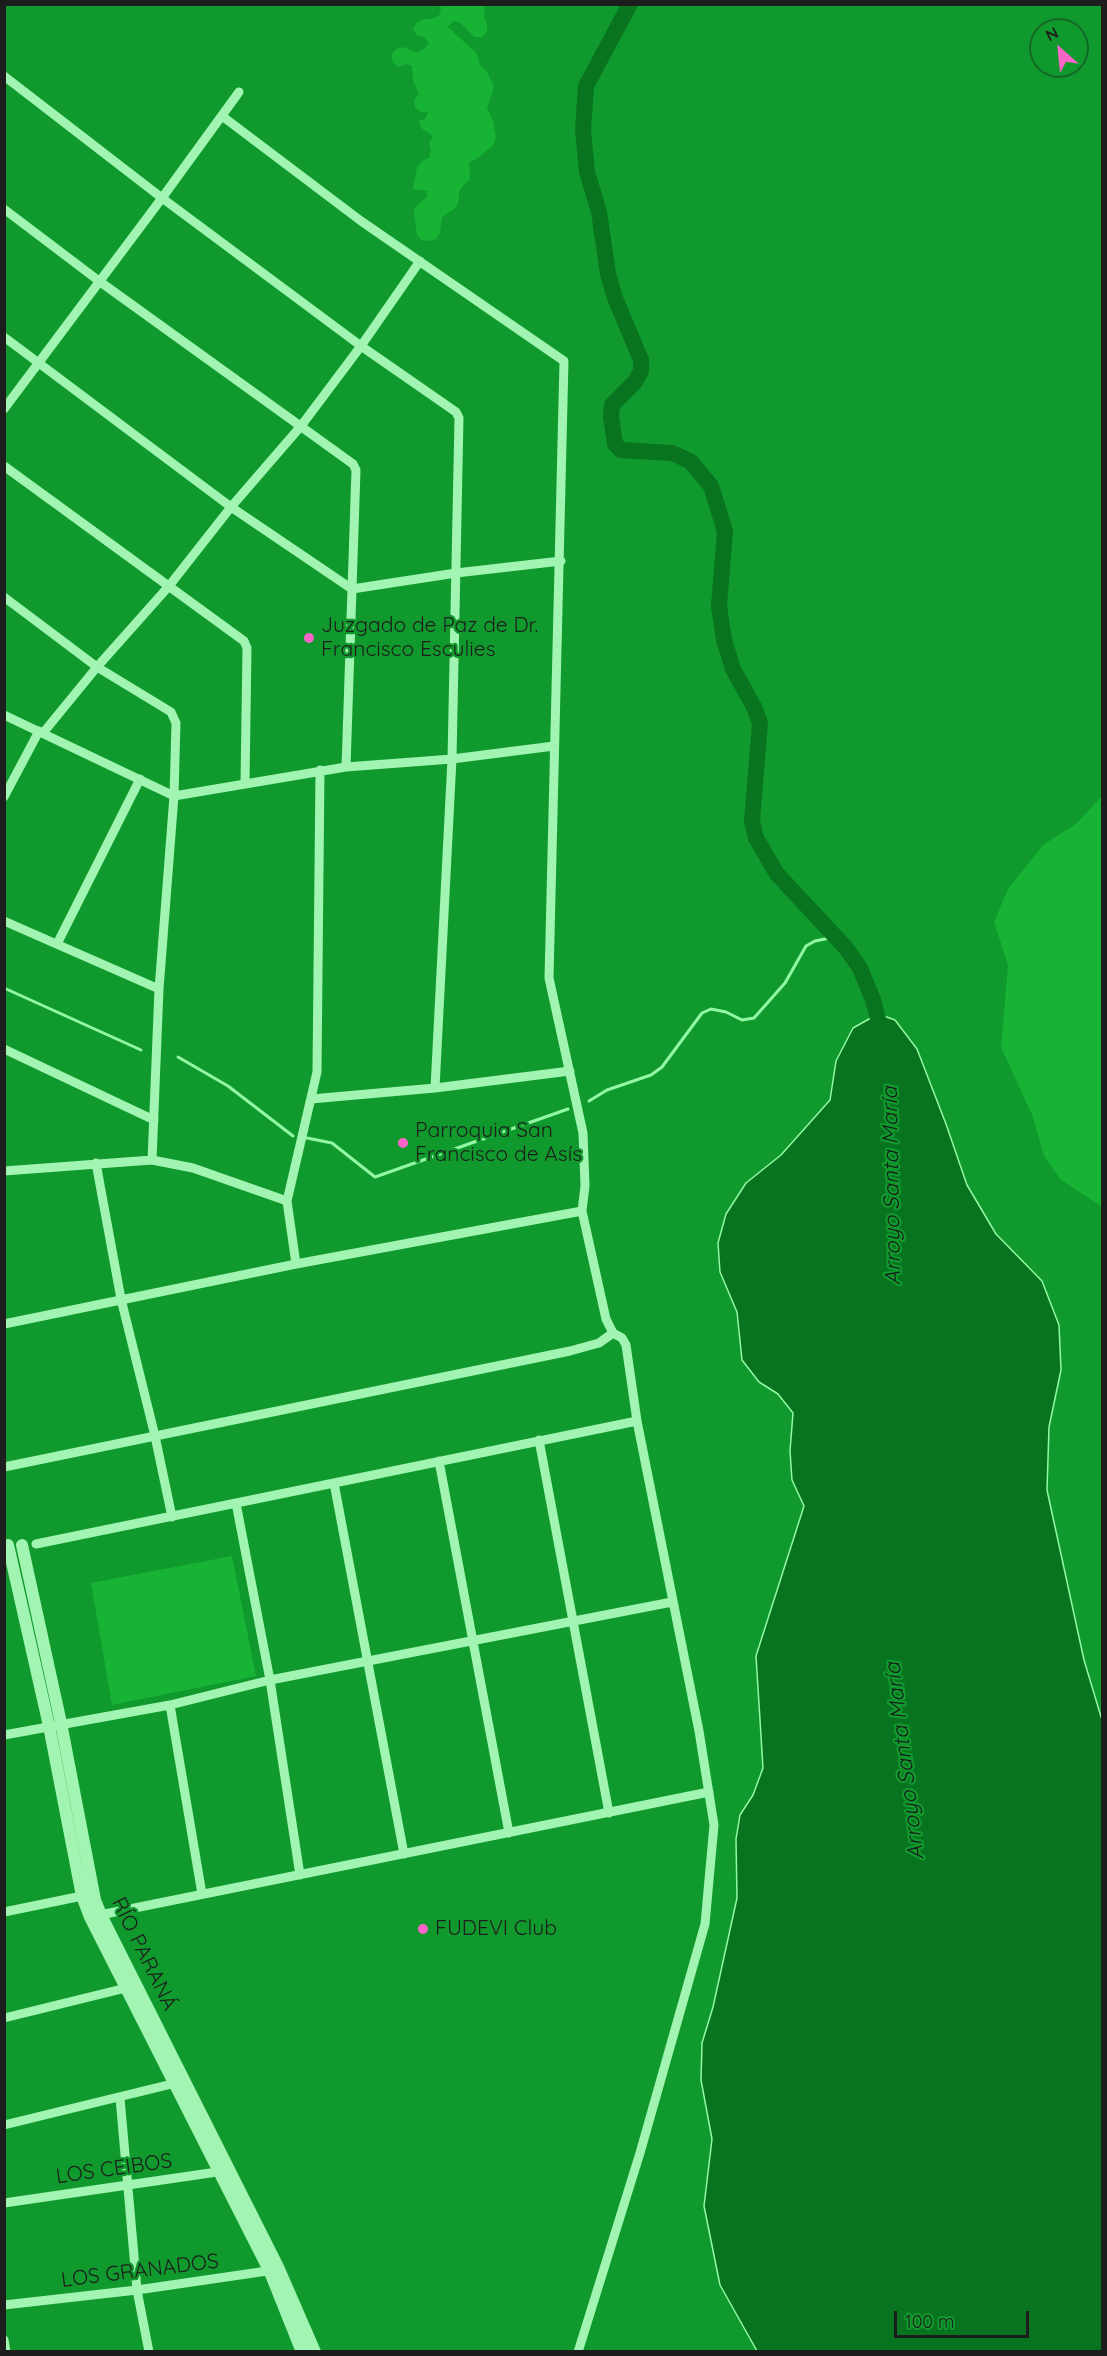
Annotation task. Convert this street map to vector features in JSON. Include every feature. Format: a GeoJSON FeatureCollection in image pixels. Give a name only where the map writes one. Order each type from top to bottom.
{"type":"FeatureCollection","features":[{"type":"Feature","properties":{"kind":"street"},"geometry":{"type":"LineString","coordinates":[[4,76],[162,198],[361,346],[456,412],[459,418],[452,759],[435,1088]]}},
{"type":"Feature","properties":{"kind":"street"},"geometry":{"type":"LineString","coordinates":[[4,409],[240,92]]}},
{"type":"Feature","properties":{"kind":"street"},"geometry":{"type":"LineString","coordinates":[[222,116],[361,221],[564,361],[561,561],[549,978],[585,1150],[582,1211],[606,1319],[613,1333],[622,1338],[626,1345],[637,1421],[699,1731],[714,1825],[705,1924],[640,2153],[578,2352]]}},
{"type":"Feature","properties":{"kind":"street"},"geometry":{"type":"LineString","coordinates":[[4,209],[99,281],[353,464],[356,470],[346,767]]}},
{"type":"Feature","properties":{"kind":"street"},"geometry":{"type":"LineString","coordinates":[[4,797],[41,732],[169,586],[231,507],[301,426],[361,346],[420,261]]}},
{"type":"Feature","properties":{"kind":"street"},"geometry":{"type":"LineString","coordinates":[[4,337],[231,507],[352,589],[456,573],[561,561]]}},
{"type":"Feature","properties":{"kind":"street"},"geometry":{"type":"LineString","coordinates":[[4,466],[244,641],[247,648],[245,783]]}},
{"type":"Feature","properties":{"kind":"street"},"geometry":{"type":"LineString","coordinates":[[4,597],[97,667],[171,712],[176,723],[174,796],[159,989],[152,1160]]}},
{"type":"Feature","properties":{"kind":"street"},"geometry":{"type":"LineString","coordinates":[[4,715],[174,796],[320,770],[452,759],[554,746]]}},
{"type":"Feature","properties":{"kind":"street"},"geometry":{"type":"LineString","coordinates":[[296,1264],[287,1202],[317,1072],[320,770]]}},
{"type":"Feature","properties":{"kind":"street"},"geometry":{"type":"LineString","coordinates":[[57,944],[140,779]]}},
{"type":"Feature","properties":{"kind":"street"},"geometry":{"type":"LineString","coordinates":[[4,921],[159,989]]}},
{"type":"Feature","properties":{"kind":"street"},"geometry":{"type":"LineString","coordinates":[[4,1049],[154,1120]]}},
{"type":"Feature","properties":{"kind":"street"},"geometry":{"type":"LineString","coordinates":[[310,1099],[435,1088],[570,1071]]}},
{"type":"Feature","properties":{"kind":"street"},"geometry":{"type":"LineString","coordinates":[[4,1171],[152,1160],[193,1168],[287,1202]]}},
{"type":"Feature","properties":{"kind":"street"},"geometry":{"type":"LineString","coordinates":[[96,1163],[121,1299],[155,1436],[172,1517]]}},
{"type":"Feature","properties":{"kind":"street"},"geometry":{"type":"LineString","coordinates":[[4,1324],[296,1264],[582,1211]]}},
{"type":"Feature","properties":{"kind":"street"},"geometry":{"type":"LineString","coordinates":[[4,1467],[570,1351],[599,1342],[613,1333]]}},
{"type":"Feature","properties":{"kind":"street"},"geometry":{"type":"LineString","coordinates":[[12,1550],[637,1421]]}},
{"type":"Feature","properties":{"kind":"street"},"geometry":{"type":"LineString","coordinates":[[539,1440],[609,1813]]}},
{"type":"Feature","properties":{"kind":"street"},"geometry":{"type":"LineString","coordinates":[[439,1461],[510,1833]]}},
{"type":"Feature","properties":{"kind":"street"},"geometry":{"type":"LineString","coordinates":[[334,1483],[404,1854]]}},
{"type":"Feature","properties":{"kind":"street"},"geometry":{"type":"LineString","coordinates":[[236,1503],[270,1680],[300,1875]]}},
{"type":"Feature","properties":{"kind":"street","name":"RÍO PARANÁ"},"geometry":{"type":"LineString","coordinates":[[12,1550],[55,1724],[88,1895],[95,1916],[315,2352]]}},
{"type":"Feature","properties":{"kind":"street"},"geometry":{"type":"LineString","coordinates":[[4,1735],[170,1705],[270,1680],[672,1602]]}},
{"type":"Feature","properties":{"kind":"street"},"geometry":{"type":"LineString","coordinates":[[170,1705],[202,1894]]}},
{"type":"Feature","properties":{"kind":"street"},"geometry":{"type":"LineString","coordinates":[[95,1916],[709,1792]]}},
{"type":"Feature","properties":{"kind":"street"},"geometry":{"type":"LineString","coordinates":[[4,1912],[88,1895]]}},
{"type":"Feature","properties":{"kind":"street"},"geometry":{"type":"LineString","coordinates":[[4,2018],[131,1987]]}},
{"type":"Feature","properties":{"kind":"street"},"geometry":{"type":"LineString","coordinates":[[4,2125],[179,2083]]}},
{"type":"Feature","properties":{"kind":"street"},"geometry":{"type":"LineString","coordinates":[[120,2098],[137,2290],[148,2351]]}},
{"type":"Feature","properties":{"kind":"street","name":"LOS CEIBOS"},"geometry":{"type":"LineString","coordinates":[[4,2203],[224,2170]]}},
{"type":"Feature","properties":{"kind":"street","name":"RÍO PARANÁ"},"geometry":{"type":"LineString","coordinates":[[274,2270],[302,2352]]}},
{"type":"Feature","properties":{"kind":"street","name":"LOS GRANADOS"},"geometry":{"type":"LineString","coordinates":[[4,2305],[137,2290],[274,2270]]}},
{"type":"Feature","properties":{"kind":"street"},"geometry":{"type":"LineString","coordinates":[[4,2340],[6,2352]]}},
{"type":"Feature","properties":{"kind":"shaded area"},"geometry":{"type":"Polygon","coordinates":[[[436,5],[485,5],[484,17],[487,32],[482,37],[474,37],[460,22],[453,21],[448,27],[476,53],[481,67],[487,72],[494,87],[487,108],[493,121],[496,137],[493,145],[469,163],[470,179],[460,189],[458,204],[442,217],[440,233],[436,239],[429,241],[422,240],[417,235],[414,214],[415,207],[427,197],[427,191],[413,189],[417,167],[429,158],[431,150],[429,143],[433,136],[421,128],[419,121],[426,118],[428,112],[421,112],[415,107],[414,100],[419,94],[413,81],[412,66],[406,64],[398,67],[391,55],[396,49],[403,47],[417,53],[424,49],[429,43],[424,37],[417,35],[413,29],[417,22],[439,16],[441,8],[436,5]]]}},
{"type":"Feature","properties":{"kind":"shaded area"},"geometry":{"type":"Polygon","coordinates":[[[1102,796],[1102,1207],[1060,1179],[1044,1156],[1033,1117],[1001,1047],[1008,965],[994,922],[1008,889],[1043,845],[1076,824],[1102,796]]]}},
{"type":"Feature","properties":{"kind":"shaded area"},"geometry":{"type":"Polygon","coordinates":[[[232,1556],[256,1676],[112,1705],[91,1583],[232,1556]]]}},
{"type":"Feature","properties":{"kind":"water"},"geometry":{"type":"Polygon","coordinates":[[[878,1014],[895,1020],[917,1049],[967,1185],[996,1234],[1042,1281],[1059,1325],[1061,1370],[1049,1427],[1047,1490],[1084,1660],[1102,1720],[1102,2351],[757,2351],[720,2285],[704,2206],[712,2139],[701,2080],[702,2043],[713,2007],[737,1898],[736,1839],[740,1815],[753,1795],[763,1768],[756,1656],[804,1506],[792,1480],[790,1451],[793,1413],[778,1394],[759,1382],[742,1360],[737,1312],[720,1272],[718,1243],[726,1214],[746,1183],[781,1155],[830,1100],[836,1061],[853,1028],[878,1014]]]}},
{"type":"Feature","properties":{"kind":"waterway","name":"Arroyo Santa María"},"geometry":{"type":"LineString","coordinates":[[630,4],[586,86],[583,130],[587,172],[599,212],[608,274],[615,298],[641,360],[641,371],[635,382],[612,405],[611,417],[615,444],[621,450],[672,453],[690,461],[711,486],[725,531],[719,606],[724,640],[733,669],[760,723],[752,821],[756,838],[777,874],[846,948],[860,968],[873,1000],[882,1034]]}},
{"type":"Feature","properties":{"kind":"waterway"},"geometry":{"type":"LineString","coordinates":[[589,1101],[607,1090],[651,1075],[662,1067],[702,1013],[711,1009],[726,1012],[742,1020],[754,1018],[785,983],[806,946],[815,941],[835,937]]}},
{"type":"Feature","properties":{"kind":"waterway"},"geometry":{"type":"LineString","coordinates":[[4,988],[141,1050]]}},
{"type":"Feature","properties":{"kind":"waterway"},"geometry":{"type":"LineString","coordinates":[[178,1057],[228,1086],[293,1136]]}},
{"type":"Feature","properties":{"kind":"waterway"},"geometry":{"type":"LineString","coordinates":[[307,1138],[332,1143],[375,1177],[568,1109]]}},
{"type":"Feature","properties":{"kind":"place","name":"Juzgado de Paz de Dr. Francisco Esculies"},"geometry":{"type":"Point","coordinates":[309,638]}},
{"type":"Feature","properties":{"kind":"place","name":"Parroquia San Francisco de Asís"},"geometry":{"type":"Point","coordinates":[403,1143]}},
{"type":"Feature","properties":{"kind":"place","name":"FUDEVI Club"},"geometry":{"type":"Point","coordinates":[423,1929]}}]}
